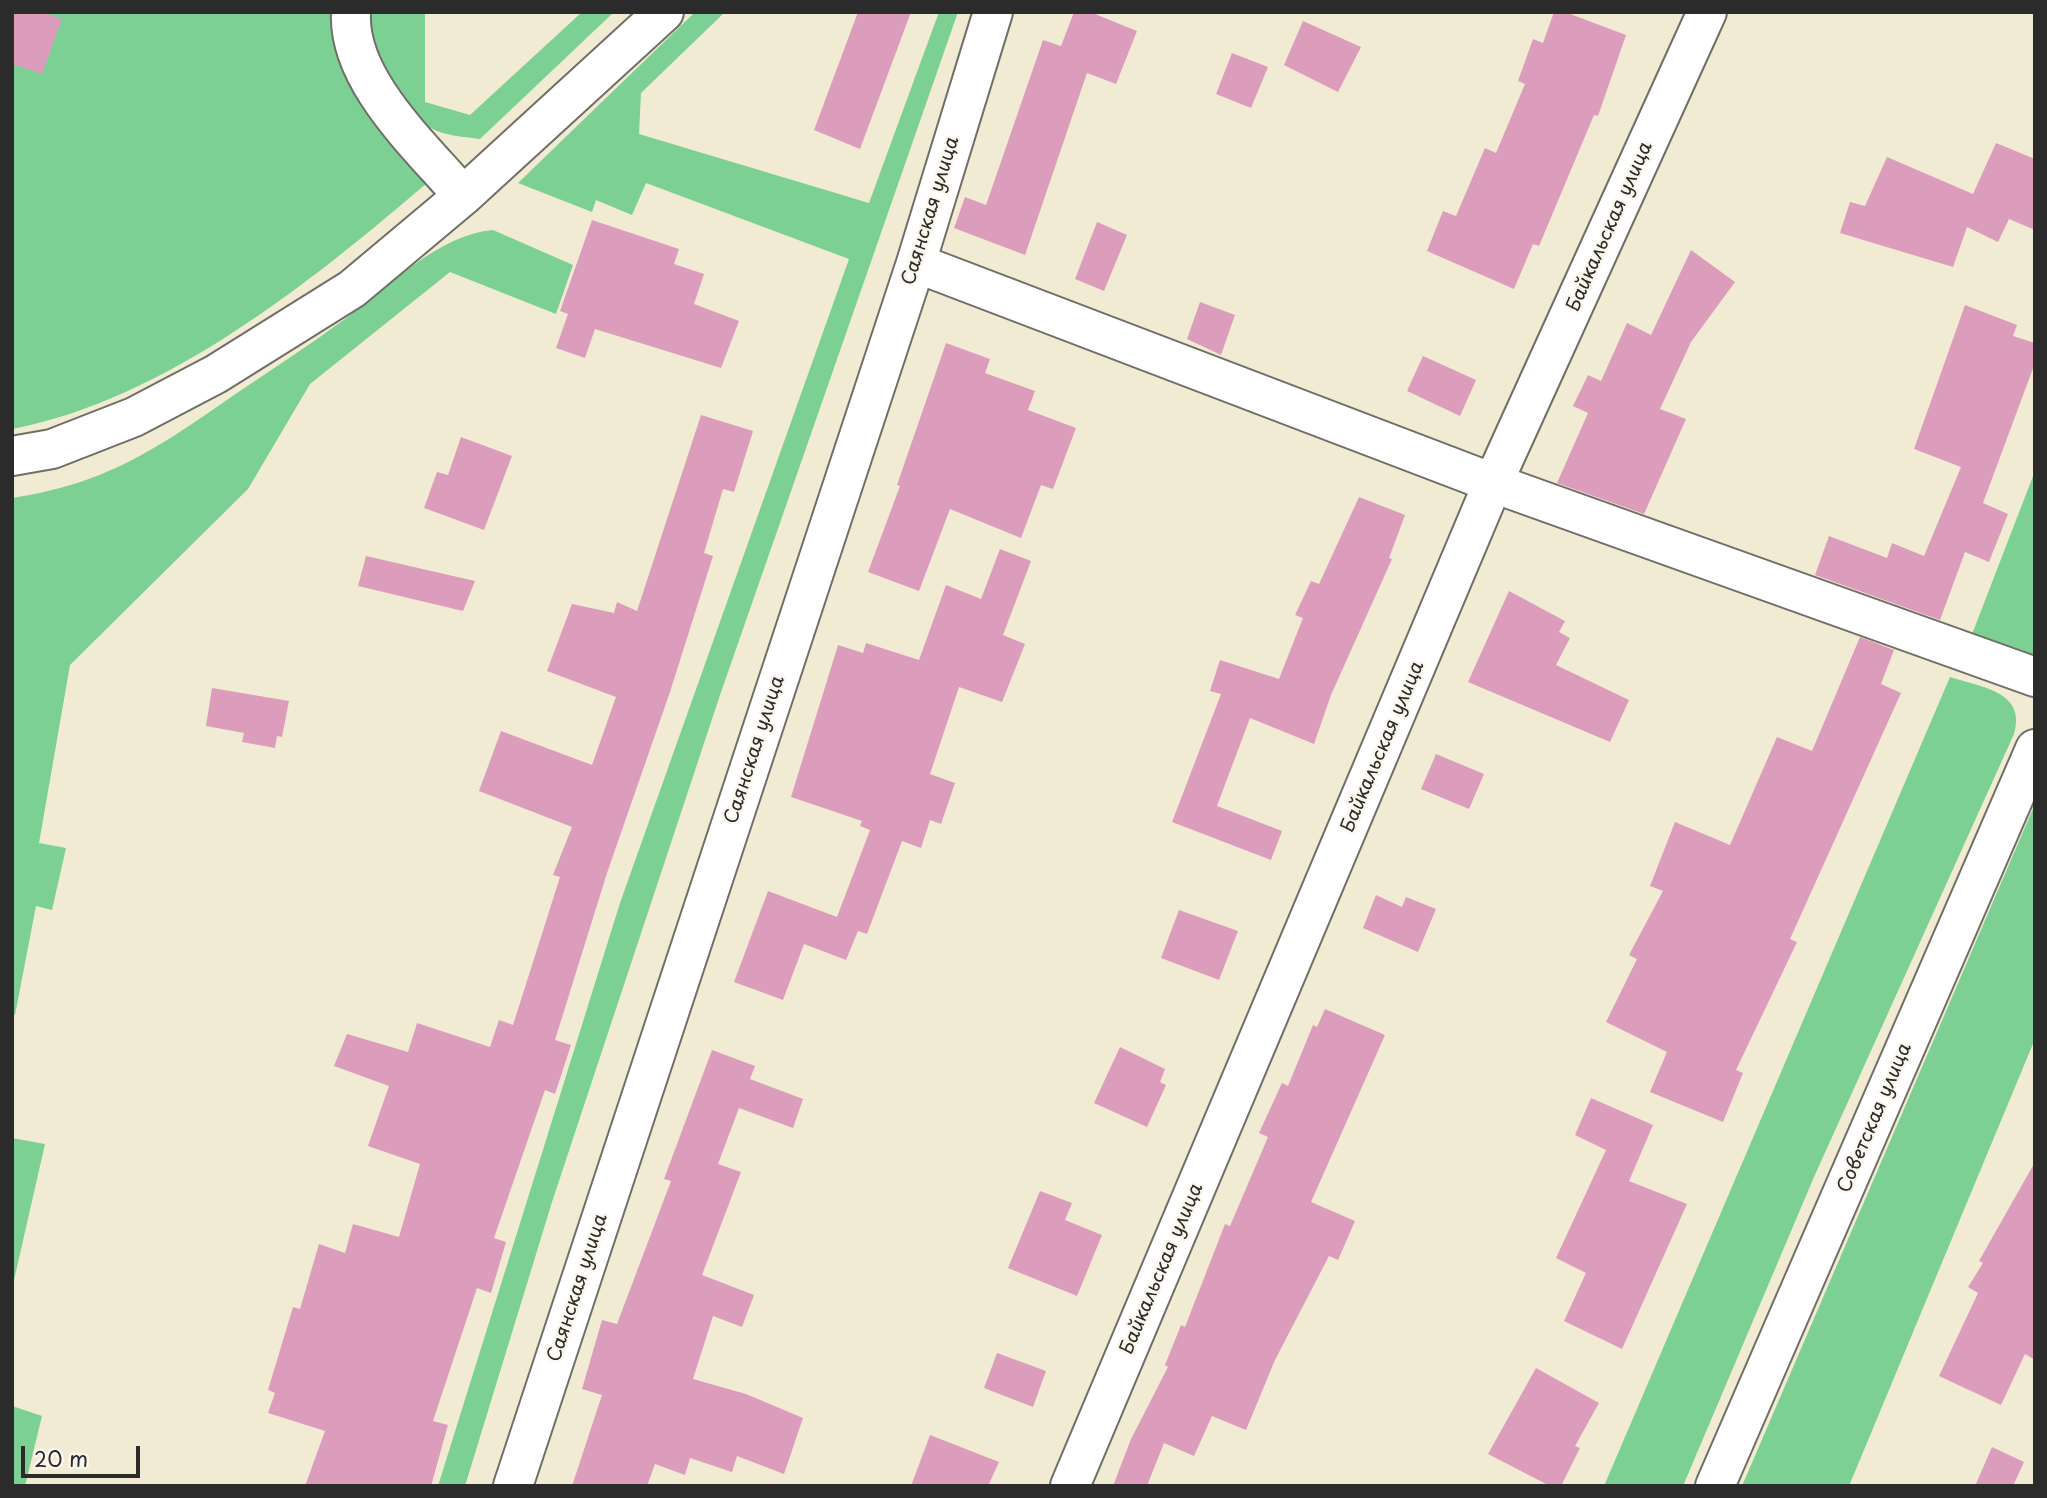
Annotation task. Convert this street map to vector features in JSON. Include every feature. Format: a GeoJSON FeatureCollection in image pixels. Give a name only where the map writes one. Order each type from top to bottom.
{"type":"FeatureCollection","features":[{"type":"Feature","properties":{"kind":"street"},"geometry":{"type":"LineString","coordinates":[[351,12],[350,29],[372,89],[463,196]]}},
{"type":"Feature","properties":{"kind":"street"},"geometry":{"type":"LineString","coordinates":[[12,456],[52,449],[134,416],[216,374],[352,289],[463,196],[664,12]]}},
{"type":"Feature","properties":{"kind":"street","name":"Саянская улица"},"geometry":{"type":"LineString","coordinates":[[513,1486],[916,264],[993,12]]}},
{"type":"Feature","properties":{"kind":"street","name":"Байкальская улица"},"geometry":{"type":"LineString","coordinates":[[1070,1486],[1493,483],[1707,12]]}},
{"type":"Feature","properties":{"kind":"street"},"geometry":{"type":"LineString","coordinates":[[916,264],[1493,483],[2035,677]]}},
{"type":"Feature","properties":{"kind":"street","name":"Советская улица"},"geometry":{"type":"LineString","coordinates":[[1715,1486],[2035,749]]}},
{"type":"Feature","properties":{"kind":"green space"},"geometry":{"type":"Polygon","coordinates":[[[12,12],[336,12],[427,183],[285,297],[180,365],[125,392],[69,414],[12,429],[12,12]]]}},
{"type":"Feature","properties":{"kind":"green space"},"geometry":{"type":"Polygon","coordinates":[[[361,12],[425,12],[425,102],[470,115],[582,12],[614,12],[480,139],[437,131],[407,110],[396,96],[379,64],[361,12]]]}},
{"type":"Feature","properties":{"kind":"green space"},"geometry":{"type":"Polygon","coordinates":[[[695,12],[725,12],[641,93],[639,134],[869,203],[939,12],[958,12],[720,695],[552,1202],[465,1486],[438,1486],[620,903],[849,259],[646,183],[632,215],[596,200],[592,212],[518,183],[695,12]]]}},
{"type":"Feature","properties":{"kind":"green space"},"geometry":{"type":"Polygon","coordinates":[[[493,230],[573,265],[556,314],[450,272],[310,384],[248,489],[70,665],[39,843],[66,848],[52,910],[36,906],[15,1015],[12,1014],[12,498],[78,483],[133,460],[185,429],[345,319],[434,251],[453,241],[493,230]]]}},
{"type":"Feature","properties":{"kind":"green space"},"geometry":{"type":"Polygon","coordinates":[[[2035,471],[2035,653],[2028,658],[1969,642],[2035,471]]]}},
{"type":"Feature","properties":{"kind":"green space"},"geometry":{"type":"Polygon","coordinates":[[[1950,677],[1987,688],[2007,700],[2014,708],[2014,734],[1814,1177],[1683,1486],[1604,1486],[1950,677]]]}},
{"type":"Feature","properties":{"kind":"green space"},"geometry":{"type":"Polygon","coordinates":[[[2035,804],[2035,1039],[1849,1486],[1742,1486],[2035,804]]]}},
{"type":"Feature","properties":{"kind":"green space"},"geometry":{"type":"Polygon","coordinates":[[[12,1138],[45,1144],[12,1289],[12,1138]]]}},
{"type":"Feature","properties":{"kind":"green space"},"geometry":{"type":"Polygon","coordinates":[[[12,1406],[42,1416],[25,1486],[12,1486],[12,1406]]]}},
{"type":"Feature","properties":{"kind":"building"},"geometry":{"type":"Polygon","coordinates":[[[12,12],[42,12],[62,19],[42,74],[12,64],[12,12]]]}},
{"type":"Feature","properties":{"kind":"building"},"geometry":{"type":"Polygon","coordinates":[[[858,12],[911,12],[860,149],[814,130],[858,12]]]}},
{"type":"Feature","properties":{"kind":"building"},"geometry":{"type":"Polygon","coordinates":[[[1074,12],[1090,12],[1137,31],[1116,84],[1087,73],[1025,255],[954,228],[965,197],[986,205],[1043,40],[1061,46],[1074,12]]]}},
{"type":"Feature","properties":{"kind":"building"},"geometry":{"type":"Polygon","coordinates":[[[1554,12],[1565,12],[1626,35],[1598,116],[1594,115],[1539,246],[1533,244],[1514,289],[1427,251],[1443,211],[1456,216],[1485,148],[1496,153],[1525,84],[1518,81],[1533,39],[1543,43],[1554,12]]]}},
{"type":"Feature","properties":{"kind":"building"},"geometry":{"type":"Polygon","coordinates":[[[1303,21],[1361,47],[1338,92],[1284,65],[1303,21]]]}},
{"type":"Feature","properties":{"kind":"building"},"geometry":{"type":"Polygon","coordinates":[[[1232,53],[1268,67],[1251,108],[1216,94],[1232,53]]]}},
{"type":"Feature","properties":{"kind":"building"},"geometry":{"type":"Polygon","coordinates":[[[1996,143],[2035,159],[2035,230],[2009,219],[1998,242],[1967,227],[1953,267],[1840,233],[1850,202],[1865,206],[1887,157],[1973,194],[1996,143]]]}},
{"type":"Feature","properties":{"kind":"building"},"geometry":{"type":"Polygon","coordinates":[[[592,220],[679,249],[674,264],[704,274],[694,304],[739,321],[721,368],[595,329],[585,358],[556,348],[568,314],[560,311],[592,220]]]}},
{"type":"Feature","properties":{"kind":"building"},"geometry":{"type":"Polygon","coordinates":[[[1097,222],[1127,235],[1104,291],[1075,279],[1097,222]]]}},
{"type":"Feature","properties":{"kind":"building"},"geometry":{"type":"Polygon","coordinates":[[[1691,250],[1735,282],[1691,342],[1660,409],[1686,419],[1644,514],[1557,483],[1588,413],[1573,406],[1588,375],[1601,381],[1627,323],[1651,335],[1691,250]]]}},
{"type":"Feature","properties":{"kind":"building"},"geometry":{"type":"Polygon","coordinates":[[[1200,302],[1235,315],[1221,355],[1187,339],[1200,302]]]}},
{"type":"Feature","properties":{"kind":"building"},"geometry":{"type":"Polygon","coordinates":[[[1965,305],[2017,325],[2013,336],[2035,343],[2035,363],[1983,503],[2008,514],[1989,562],[1965,552],[1940,620],[1815,575],[1829,536],[1887,558],[1892,543],[1924,556],[1961,467],[1914,449],[1965,305]]]}},
{"type":"Feature","properties":{"kind":"building"},"geometry":{"type":"Polygon","coordinates":[[[946,343],[990,359],[985,373],[1035,391],[1028,410],[1076,428],[1053,489],[1041,485],[1021,538],[950,509],[919,591],[868,572],[900,486],[897,485],[946,343]]]}},
{"type":"Feature","properties":{"kind":"building"},"geometry":{"type":"Polygon","coordinates":[[[1423,356],[1476,380],[1460,416],[1407,391],[1423,356]]]}},
{"type":"Feature","properties":{"kind":"building"},"geometry":{"type":"Polygon","coordinates":[[[701,415],[753,431],[734,492],[723,489],[704,553],[713,556],[670,692],[607,873],[555,1040],[571,1045],[555,1094],[545,1090],[494,1238],[506,1242],[491,1293],[477,1288],[433,1421],[448,1425],[431,1486],[305,1486],[325,1431],[268,1413],[275,1393],[268,1390],[293,1307],[300,1309],[319,1244],[345,1253],[353,1224],[399,1237],[420,1164],[368,1146],[389,1086],[334,1066],[347,1034],[408,1052],[417,1023],[490,1047],[499,1020],[513,1025],[560,877],[553,875],[572,827],[479,791],[501,731],[592,765],[616,697],[547,671],[572,604],[614,613],[617,602],[637,611],[701,415]]]}},
{"type":"Feature","properties":{"kind":"building"},"geometry":{"type":"Polygon","coordinates":[[[461,437],[512,456],[484,530],[424,508],[437,472],[448,475],[461,437]]]}},
{"type":"Feature","properties":{"kind":"building"},"geometry":{"type":"Polygon","coordinates":[[[1359,497],[1405,515],[1389,558],[1392,559],[1331,695],[1314,744],[1250,718],[1217,806],[1282,831],[1271,860],[1172,822],[1221,694],[1210,691],[1220,660],[1279,679],[1303,618],[1295,615],[1311,581],[1319,584],[1359,497]]]}},
{"type":"Feature","properties":{"kind":"building"},"geometry":{"type":"Polygon","coordinates":[[[1000,549],[1031,561],[1003,635],[1025,644],[1002,702],[959,687],[930,774],[955,783],[941,824],[930,820],[921,848],[902,841],[867,934],[858,931],[846,960],[804,944],[783,1000],[734,982],[768,891],[837,917],[870,830],[860,826],[862,821],[791,797],[838,645],[863,653],[866,643],[919,660],[946,585],[981,599],[1000,549]]]}},
{"type":"Feature","properties":{"kind":"building"},"geometry":{"type":"Polygon","coordinates":[[[366,556],[475,581],[463,611],[358,586],[366,556]]]}},
{"type":"Feature","properties":{"kind":"building"},"geometry":{"type":"Polygon","coordinates":[[[1509,591],[1565,621],[1559,632],[1570,638],[1556,665],[1629,700],[1610,742],[1468,682],[1509,591]]]}},
{"type":"Feature","properties":{"kind":"building"},"geometry":{"type":"Polygon","coordinates":[[[1860,637],[1894,650],[1881,684],[1901,693],[1790,939],[1797,942],[1736,1070],[1743,1073],[1723,1122],[1650,1092],[1667,1052],[1606,1022],[1637,959],[1629,955],[1663,891],[1650,886],[1675,822],[1730,845],[1777,737],[1812,751],[1860,637]]]}},
{"type":"Feature","properties":{"kind":"building"},"geometry":{"type":"Polygon","coordinates":[[[212,688],[289,701],[282,737],[277,736],[275,748],[242,742],[244,733],[206,726],[212,688]]]}},
{"type":"Feature","properties":{"kind":"building"},"geometry":{"type":"Polygon","coordinates":[[[1436,754],[1484,774],[1469,809],[1421,789],[1436,754]]]}},
{"type":"Feature","properties":{"kind":"building"},"geometry":{"type":"Polygon","coordinates":[[[1376,895],[1402,907],[1406,897],[1436,909],[1418,952],[1363,928],[1376,895]]]}},
{"type":"Feature","properties":{"kind":"building"},"geometry":{"type":"Polygon","coordinates":[[[1179,910],[1238,931],[1219,980],[1161,958],[1179,910]]]}},
{"type":"Feature","properties":{"kind":"building"},"geometry":{"type":"Polygon","coordinates":[[[1325,1009],[1385,1035],[1311,1202],[1355,1221],[1338,1260],[1329,1256],[1275,1360],[1246,1430],[1212,1416],[1194,1456],[1164,1443],[1147,1486],[1113,1486],[1131,1439],[1168,1367],[1165,1365],[1181,1325],[1185,1327],[1225,1224],[1230,1226],[1268,1137],[1259,1133],[1282,1083],[1288,1086],[1313,1025],[1317,1027],[1325,1009]]]}},
{"type":"Feature","properties":{"kind":"building"},"geometry":{"type":"Polygon","coordinates":[[[1120,1047],[1165,1069],[1160,1082],[1166,1085],[1147,1127],[1094,1103],[1120,1047]]]}},
{"type":"Feature","properties":{"kind":"building"},"geometry":{"type":"Polygon","coordinates":[[[712,1050],[755,1066],[750,1079],[803,1099],[793,1128],[739,1108],[718,1164],[741,1172],[702,1275],[754,1295],[742,1327],[713,1316],[693,1379],[746,1394],[803,1418],[784,1474],[737,1456],[732,1472],[690,1458],[685,1475],[655,1464],[647,1486],[572,1486],[602,1395],[582,1389],[602,1320],[617,1324],[671,1181],[664,1179],[712,1050]]]}},
{"type":"Feature","properties":{"kind":"building"},"geometry":{"type":"Polygon","coordinates":[[[1591,1098],[1653,1125],[1629,1181],[1687,1204],[1622,1349],[1564,1321],[1586,1273],[1556,1258],[1606,1150],[1575,1135],[1591,1098]]]}},
{"type":"Feature","properties":{"kind":"building"},"geometry":{"type":"Polygon","coordinates":[[[2035,1162],[2035,1360],[2025,1354],[2001,1405],[1939,1376],[1978,1293],[1968,1287],[1983,1263],[1979,1261],[2035,1162]]]}},
{"type":"Feature","properties":{"kind":"building"},"geometry":{"type":"Polygon","coordinates":[[[1040,1191],[1072,1203],[1065,1220],[1102,1235],[1077,1296],[1008,1268],[1040,1191]]]}},
{"type":"Feature","properties":{"kind":"building"},"geometry":{"type":"Polygon","coordinates":[[[997,1353],[1046,1371],[1033,1407],[984,1388],[997,1353]]]}},
{"type":"Feature","properties":{"kind":"building"},"geometry":{"type":"Polygon","coordinates":[[[1536,1368],[1599,1403],[1575,1446],[1580,1448],[1561,1486],[1550,1486],[1488,1454],[1536,1368]]]}},
{"type":"Feature","properties":{"kind":"building"},"geometry":{"type":"Polygon","coordinates":[[[930,1435],[999,1462],[988,1486],[911,1486],[930,1435]]]}},
{"type":"Feature","properties":{"kind":"building"},"geometry":{"type":"Polygon","coordinates":[[[1992,1447],[2024,1462],[2013,1486],[1975,1486],[1992,1447]]]}}]}
